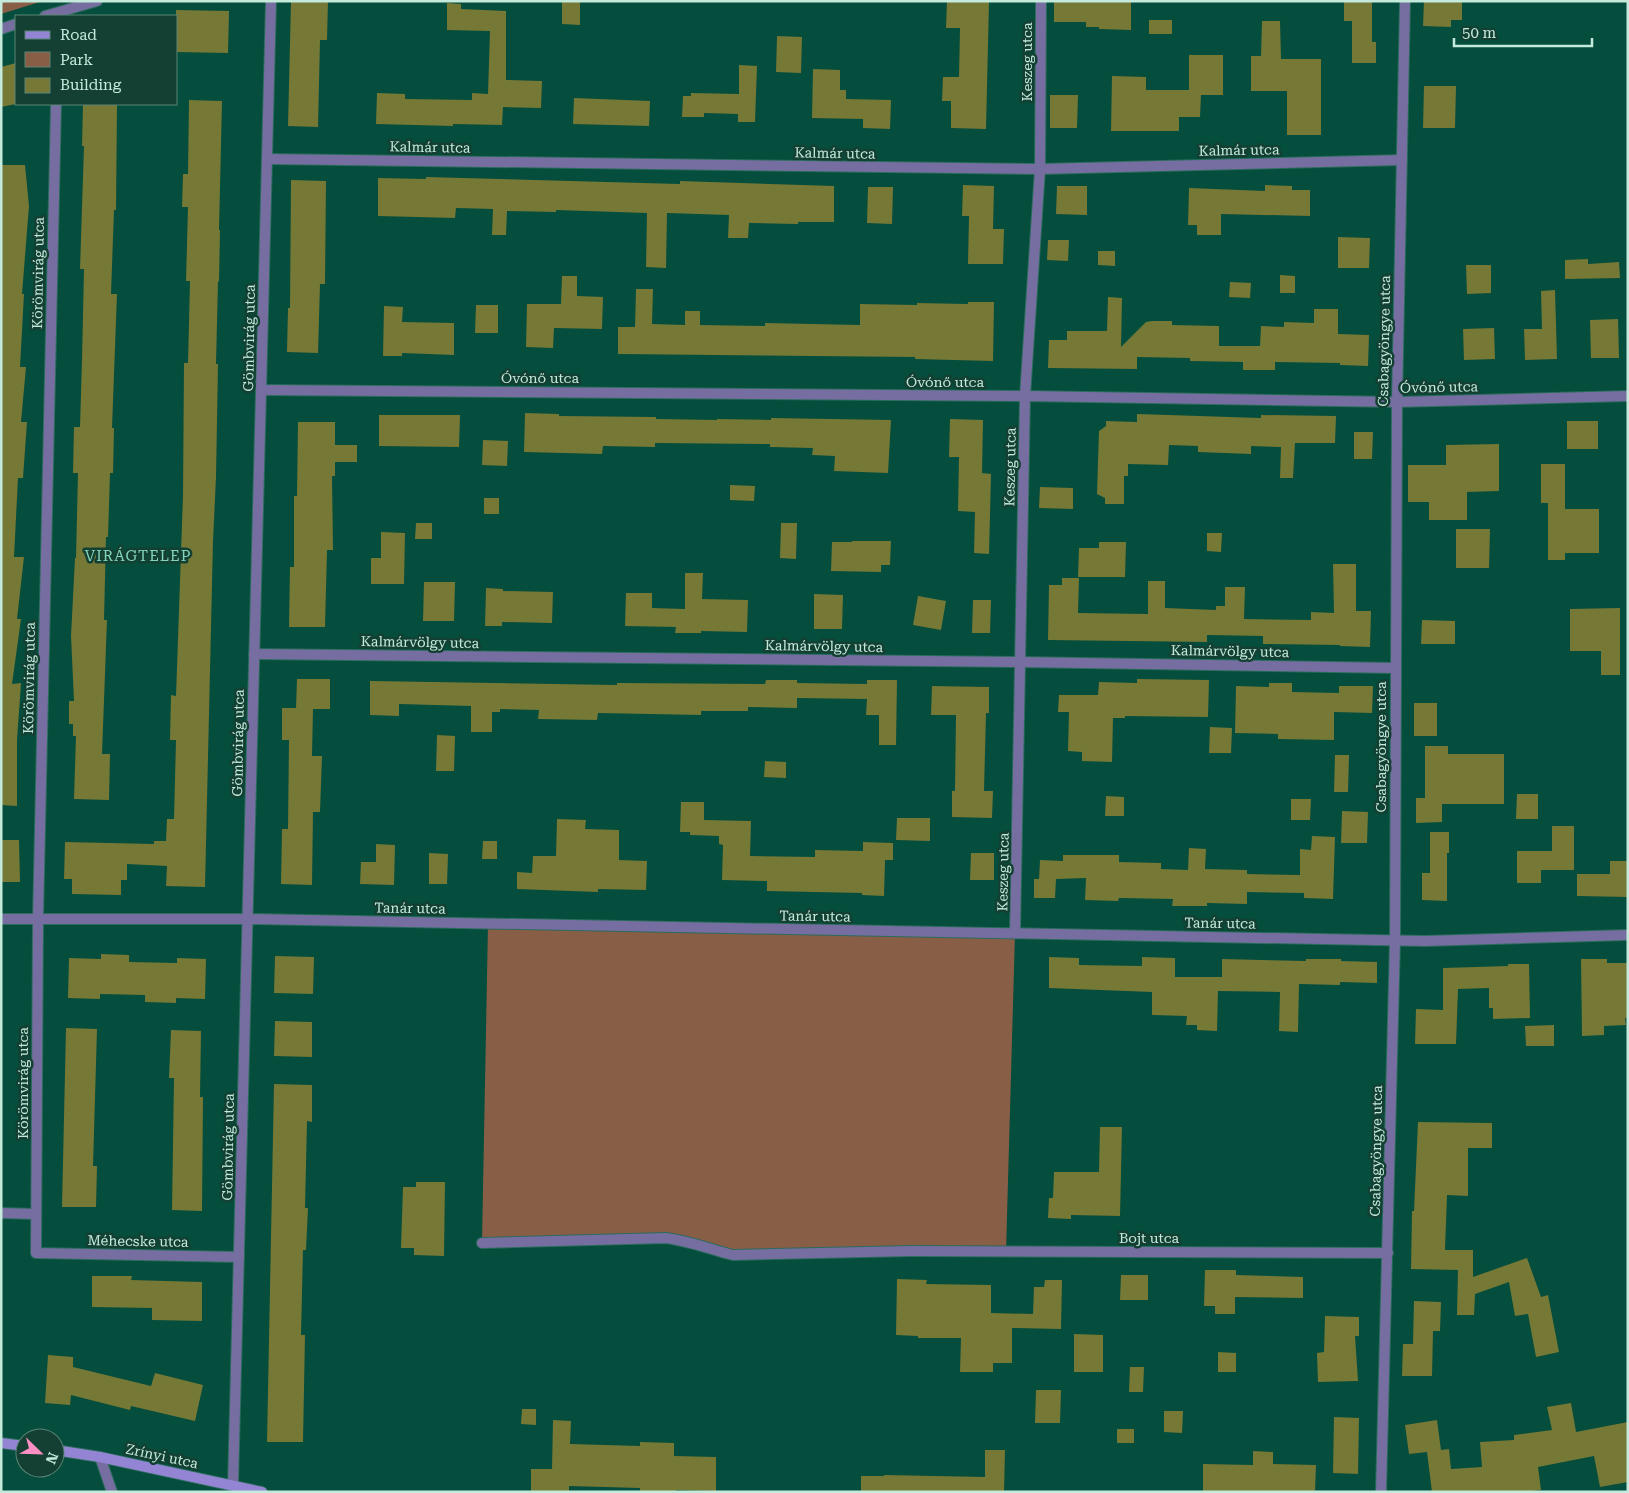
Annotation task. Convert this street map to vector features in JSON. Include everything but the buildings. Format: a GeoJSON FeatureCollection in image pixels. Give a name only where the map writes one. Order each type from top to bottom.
{"type":"FeatureCollection","features":[{"type":"Feature","properties":{"kind":"main road"},"geometry":{"type":"LineString","coordinates":[[1,1443],[15,1445]]}},
{"type":"Feature","properties":{"kind":"main road","name":"Zrínyi utca"},"geometry":{"type":"LineString","coordinates":[[65,1452],[100,1457],[262,1492]]}},
{"type":"Feature","properties":{"kind":"street"},"geometry":{"type":"LineString","coordinates":[[58,14],[97,1]]}},
{"type":"Feature","properties":{"kind":"street","name":"Gömbvirág utca"},"geometry":{"type":"LineString","coordinates":[[233,1485],[271,1]]}},
{"type":"Feature","properties":{"kind":"street","name":"Keszeg utca"},"geometry":{"type":"LineString","coordinates":[[1016,933],[1025,396],[1040,169],[1041,1]]}},
{"type":"Feature","properties":{"kind":"street","name":"Csabagyöngye utca"},"geometry":{"type":"LineString","coordinates":[[1381,1492],[1395,940],[1397,402],[1405,1]]}},
{"type":"Feature","properties":{"kind":"street"},"geometry":{"type":"LineString","coordinates":[[1,29],[15,24]]}},
{"type":"Feature","properties":{"kind":"street","name":"Körömvirág utca"},"geometry":{"type":"LineString","coordinates":[[36,1253],[38,920],[56,105]]}},
{"type":"Feature","properties":{"kind":"street","name":"Kalmár utca"},"geometry":{"type":"LineString","coordinates":[[267,159],[1040,169],[1402,160]]}},
{"type":"Feature","properties":{"kind":"street","name":"Óvónő utca"},"geometry":{"type":"LineString","coordinates":[[262,390],[1025,396],[1397,402],[1628,396]]}},
{"type":"Feature","properties":{"kind":"street","name":"Kalmárvölgy utca"},"geometry":{"type":"LineString","coordinates":[[254,654],[1395,668]]}},
{"type":"Feature","properties":{"kind":"street","name":"Tanár utca"},"geometry":{"type":"LineString","coordinates":[[1,919],[248,919],[1395,940],[1628,935]]}},
{"type":"Feature","properties":{"kind":"street"},"geometry":{"type":"LineString","coordinates":[[1,1213],[35,1214]]}},
{"type":"Feature","properties":{"kind":"street","name":"Bojt utca"},"geometry":{"type":"LineString","coordinates":[[482,1243],[666,1238],[684,1240],[708,1249],[733,1255],[910,1251],[1388,1253]]}},
{"type":"Feature","properties":{"kind":"street","name":"Méhecske utca"},"geometry":{"type":"LineString","coordinates":[[36,1253],[239,1257]]}},
{"type":"Feature","properties":{"kind":"street"},"geometry":{"type":"LineString","coordinates":[[100,1457],[112,1492]]}},
{"type":"Feature","properties":{"kind":"green space"},"geometry":{"type":"Polygon","coordinates":[[[1,1],[43,1],[1,14],[1,1]]]}},
{"type":"Feature","properties":{"kind":"green space"},"geometry":{"type":"Polygon","coordinates":[[[488,924],[1015,933],[1006,1252],[733,1255],[685,1240],[482,1243],[488,924]]]}},
{"type":"Feature","properties":{"kind":"district","name":"VIRÁGTELEP"},"geometry":{"type":"Point","coordinates":[138,556]}}]}
